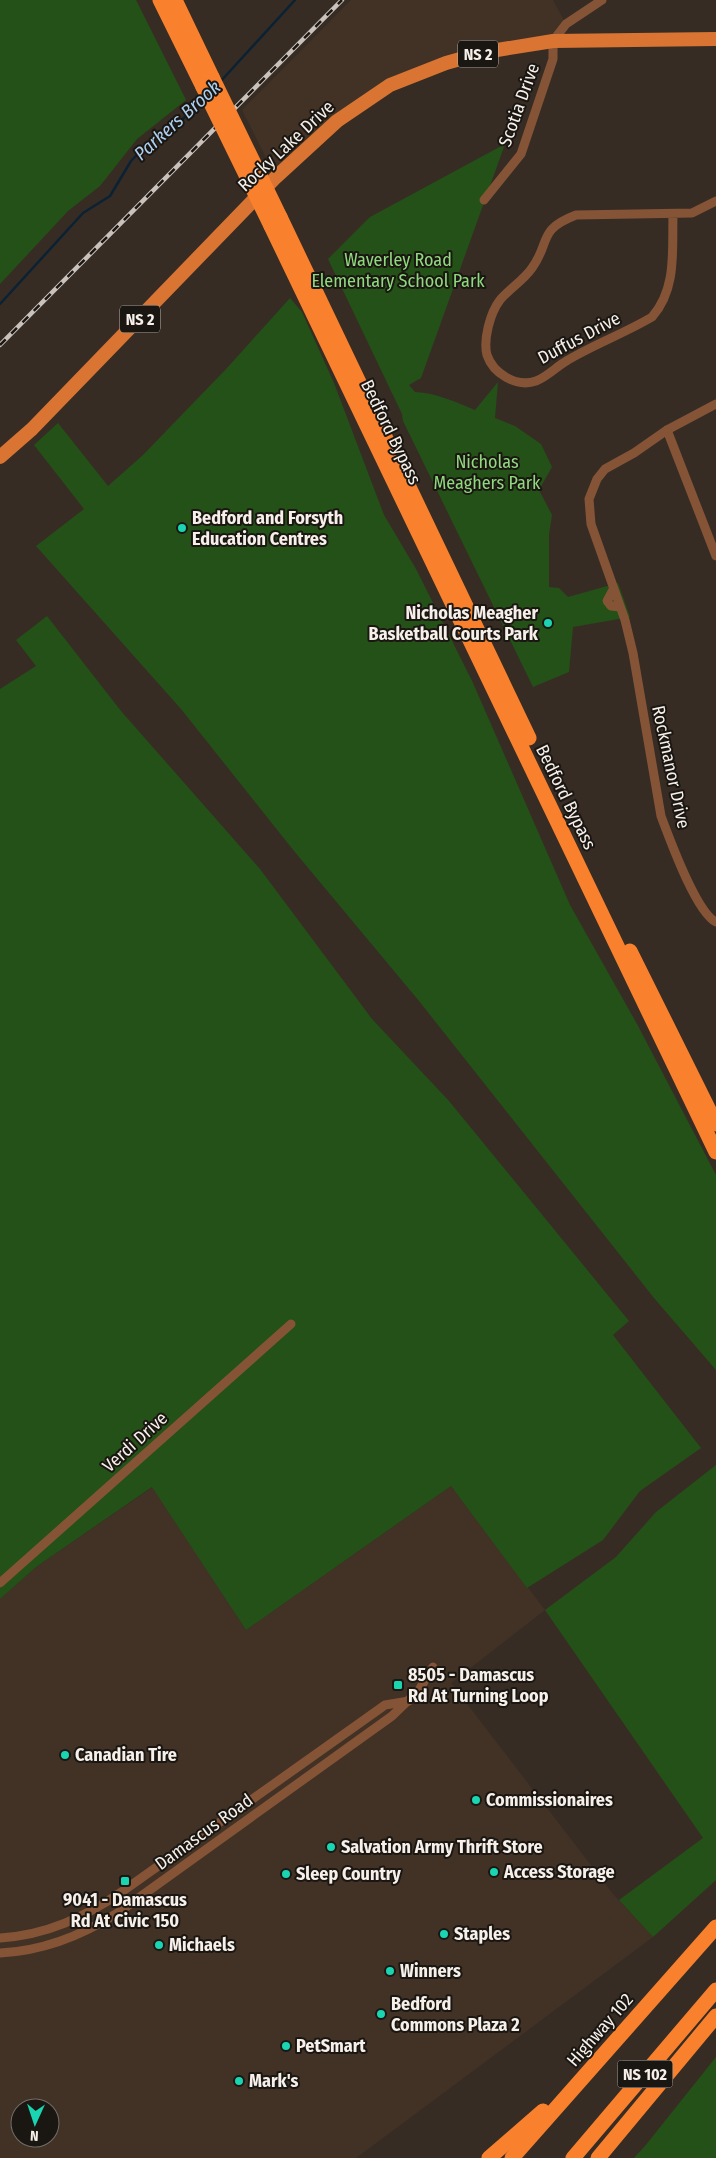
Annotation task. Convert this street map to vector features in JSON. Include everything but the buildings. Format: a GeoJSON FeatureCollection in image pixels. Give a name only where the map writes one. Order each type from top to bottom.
{"type":"FeatureCollection","features":[{"type":"Feature","properties":{"kind":"highway","name":"Bedford Bypass"},"geometry":{"type":"LineString","coordinates":[[160,0],[208,82]]}},
{"type":"Feature","properties":{"kind":"highway","name":"Bedford Bypass"},"geometry":{"type":"LineString","coordinates":[[175,0],[208,82],[716,1124]]}},
{"type":"Feature","properties":{"kind":"highway","name":"Bedford Bypass"},"geometry":{"type":"LineString","coordinates":[[276,221],[716,1152]]}},
{"type":"Feature","properties":{"kind":"highway","name":"Highway 102"},"geometry":{"type":"LineString","coordinates":[[512,2158],[716,1927]]}},
{"type":"Feature","properties":{"kind":"highway","name":"NS 102"},"geometry":{"type":"LineString","coordinates":[[573,2158],[716,1990]]}},
{"type":"Feature","properties":{"kind":"highway"},"geometry":{"type":"LineString","coordinates":[[598,2158],[716,2016]]}},
{"type":"Feature","properties":{"kind":"highway"},"geometry":{"type":"LineString","coordinates":[[489,2158],[594,2065]]}},
{"type":"Feature","properties":{"kind":"main road","name":"Rocky Lake Drive"},"geometry":{"type":"LineString","coordinates":[[0,457],[32,429],[139,321],[276,177],[337,121],[390,85],[446,63],[484,52],[553,40],[716,39]]}},
{"type":"Feature","properties":{"kind":"street"},"geometry":{"type":"LineString","coordinates":[[553,40],[566,24],[602,0]]}},
{"type":"Feature","properties":{"kind":"street","name":"Scotia Drive"},"geometry":{"type":"LineString","coordinates":[[484,200],[521,154],[553,59],[553,40]]}},
{"type":"Feature","properties":{"kind":"street","name":"Duffus Drive"},"geometry":{"type":"LineString","coordinates":[[673,215],[671,276],[661,308],[652,317],[572,358],[535,381],[520,381],[504,377],[493,368],[486,348],[494,312],[500,301],[531,270],[550,230],[560,221],[576,215],[673,215],[692,213],[716,201]]}},
{"type":"Feature","properties":{"kind":"street","name":"Rockmanor Drive"},"geometry":{"type":"LineString","coordinates":[[716,404],[666,430],[634,453],[605,469],[597,479],[589,499],[591,524],[625,620],[633,653],[661,816],[673,849],[701,908],[716,922]]}},
{"type":"Feature","properties":{"kind":"street"},"geometry":{"type":"LineString","coordinates":[[666,430],[716,556]]}},
{"type":"Feature","properties":{"kind":"street","name":"Verdi Drive"},"geometry":{"type":"LineString","coordinates":[[0,1583],[291,1324]]}},
{"type":"Feature","properties":{"kind":"street","name":"Damascus Road"},"geometry":{"type":"LineString","coordinates":[[0,1953],[23,1951],[53,1944],[106,1920],[353,1744],[409,1701],[424,1684],[433,1667]]}},
{"type":"Feature","properties":{"kind":"street","name":"Damascus Road"},"geometry":{"type":"LineString","coordinates":[[0,1938],[26,1935],[52,1928],[88,1913],[123,1891],[385,1705],[409,1701]]}},
{"type":"Feature","properties":{"kind":"shaded area"},"geometry":{"type":"Polygon","coordinates":[[[351,0],[553,0],[566,24],[559,33],[485,52],[390,85],[276,177],[242,110],[351,0]]]}},
{"type":"Feature","properties":{"kind":"shaded area"},"geometry":{"type":"Polygon","coordinates":[[[451,1486],[545,1610],[451,1683],[613,1894],[653,1937],[356,2158],[0,2158],[0,1599],[36,1567],[153,1487],[246,1630],[451,1486]]]}},
{"type":"Feature","properties":{"kind":"green space"},"geometry":{"type":"Polygon","coordinates":[[[0,0],[136,0],[186,100],[137,139],[100,186],[68,211],[0,284],[0,0]]]}},
{"type":"Feature","properties":{"kind":"green space"},"geometry":{"type":"Polygon","coordinates":[[[505,144],[421,378],[409,385],[415,392],[438,396],[475,410],[498,382],[495,418],[515,426],[541,444],[552,467],[539,490],[552,515],[549,534],[549,587],[559,588],[568,597],[618,583],[630,617],[573,627],[569,672],[533,687],[403,421],[402,414],[328,259],[370,217],[505,144]]]}},
{"type":"Feature","properties":{"kind":"green space"},"geometry":{"type":"Polygon","coordinates":[[[290,298],[302,312],[334,383],[384,515],[416,569],[473,683],[570,905],[637,1024],[716,1175],[716,1370],[654,1298],[419,1001],[294,851],[181,709],[36,546],[84,509],[34,445],[58,423],[108,486],[143,455],[228,367],[290,298]]]}},
{"type":"Feature","properties":{"kind":"green space"},"geometry":{"type":"Polygon","coordinates":[[[47,616],[121,711],[260,869],[372,1019],[449,1101],[629,1321],[613,1335],[701,1448],[640,1491],[603,1540],[527,1588],[451,1486],[246,1630],[152,1487],[36,1567],[0,1599],[0,689],[36,666],[16,640],[47,616]]]}},
{"type":"Feature","properties":{"kind":"green space"},"geometry":{"type":"Polygon","coordinates":[[[716,1465],[716,1880],[653,1937],[619,1900],[703,1838],[545,1610],[616,1557],[656,1512],[716,1465]]]}},
{"type":"Feature","properties":{"kind":"green space"},"geometry":{"type":"Polygon","coordinates":[[[716,2057],[716,2158],[634,2158],[645,2146],[716,2057]]]}},
{"type":"Feature","properties":{"kind":"waterway","name":"Parkers Brook"},"geometry":{"type":"LineString","coordinates":[[220,82],[295,0]]}},
{"type":"Feature","properties":{"kind":"waterway","name":"Parkers Brook"},"geometry":{"type":"LineString","coordinates":[[0,304],[83,213],[110,196],[131,161],[151,140],[172,129],[203,100]]}},
{"type":"Feature","properties":{"kind":"railway"},"geometry":{"type":"LineString","coordinates":[[0,345],[342,0]]}},
{"type":"Feature","properties":{"kind":"place","name":"Bedford and Forsyth Education Centres"},"geometry":{"type":"Point","coordinates":[182,528]}},
{"type":"Feature","properties":{"kind":"place","name":"Nicholas Meagher Basketball Courts Park"},"geometry":{"type":"Point","coordinates":[548,623]}},
{"type":"Feature","properties":{"kind":"place","name":"8505 - Damascus Rd At Turning Loop"},"geometry":{"type":"Point","coordinates":[398,1685]}},
{"type":"Feature","properties":{"kind":"place","name":"Canadian Tire"},"geometry":{"type":"Point","coordinates":[65,1755]}},
{"type":"Feature","properties":{"kind":"place","name":"Commissionaires"},"geometry":{"type":"Point","coordinates":[476,1800]}},
{"type":"Feature","properties":{"kind":"place","name":"Salvation Army Thrift Store"},"geometry":{"type":"Point","coordinates":[331,1847]}},
{"type":"Feature","properties":{"kind":"place","name":"Access Storage"},"geometry":{"type":"Point","coordinates":[494,1872]}},
{"type":"Feature","properties":{"kind":"place","name":"Sleep Country"},"geometry":{"type":"Point","coordinates":[286,1874]}},
{"type":"Feature","properties":{"kind":"place","name":"9041 - Damascus Rd At Civic 150"},"geometry":{"type":"Point","coordinates":[125,1881]}},
{"type":"Feature","properties":{"kind":"place","name":"Staples"},"geometry":{"type":"Point","coordinates":[444,1934]}},
{"type":"Feature","properties":{"kind":"place","name":"Michaels"},"geometry":{"type":"Point","coordinates":[159,1945]}},
{"type":"Feature","properties":{"kind":"place","name":"Winners"},"geometry":{"type":"Point","coordinates":[390,1971]}},
{"type":"Feature","properties":{"kind":"place","name":"Bedford Commons Plaza 2"},"geometry":{"type":"Point","coordinates":[381,2014]}},
{"type":"Feature","properties":{"kind":"place","name":"PetSmart"},"geometry":{"type":"Point","coordinates":[286,2046]}},
{"type":"Feature","properties":{"kind":"place","name":"Mark's"},"geometry":{"type":"Point","coordinates":[239,2081]}},
{"type":"Feature","properties":{"kind":"park label","name":"Waverley Road Elementary School Park"},"geometry":{"type":"Point","coordinates":[398,270]}},
{"type":"Feature","properties":{"kind":"park label","name":"Nicholas Meaghers Park"},"geometry":{"type":"Point","coordinates":[487,472]}}]}
